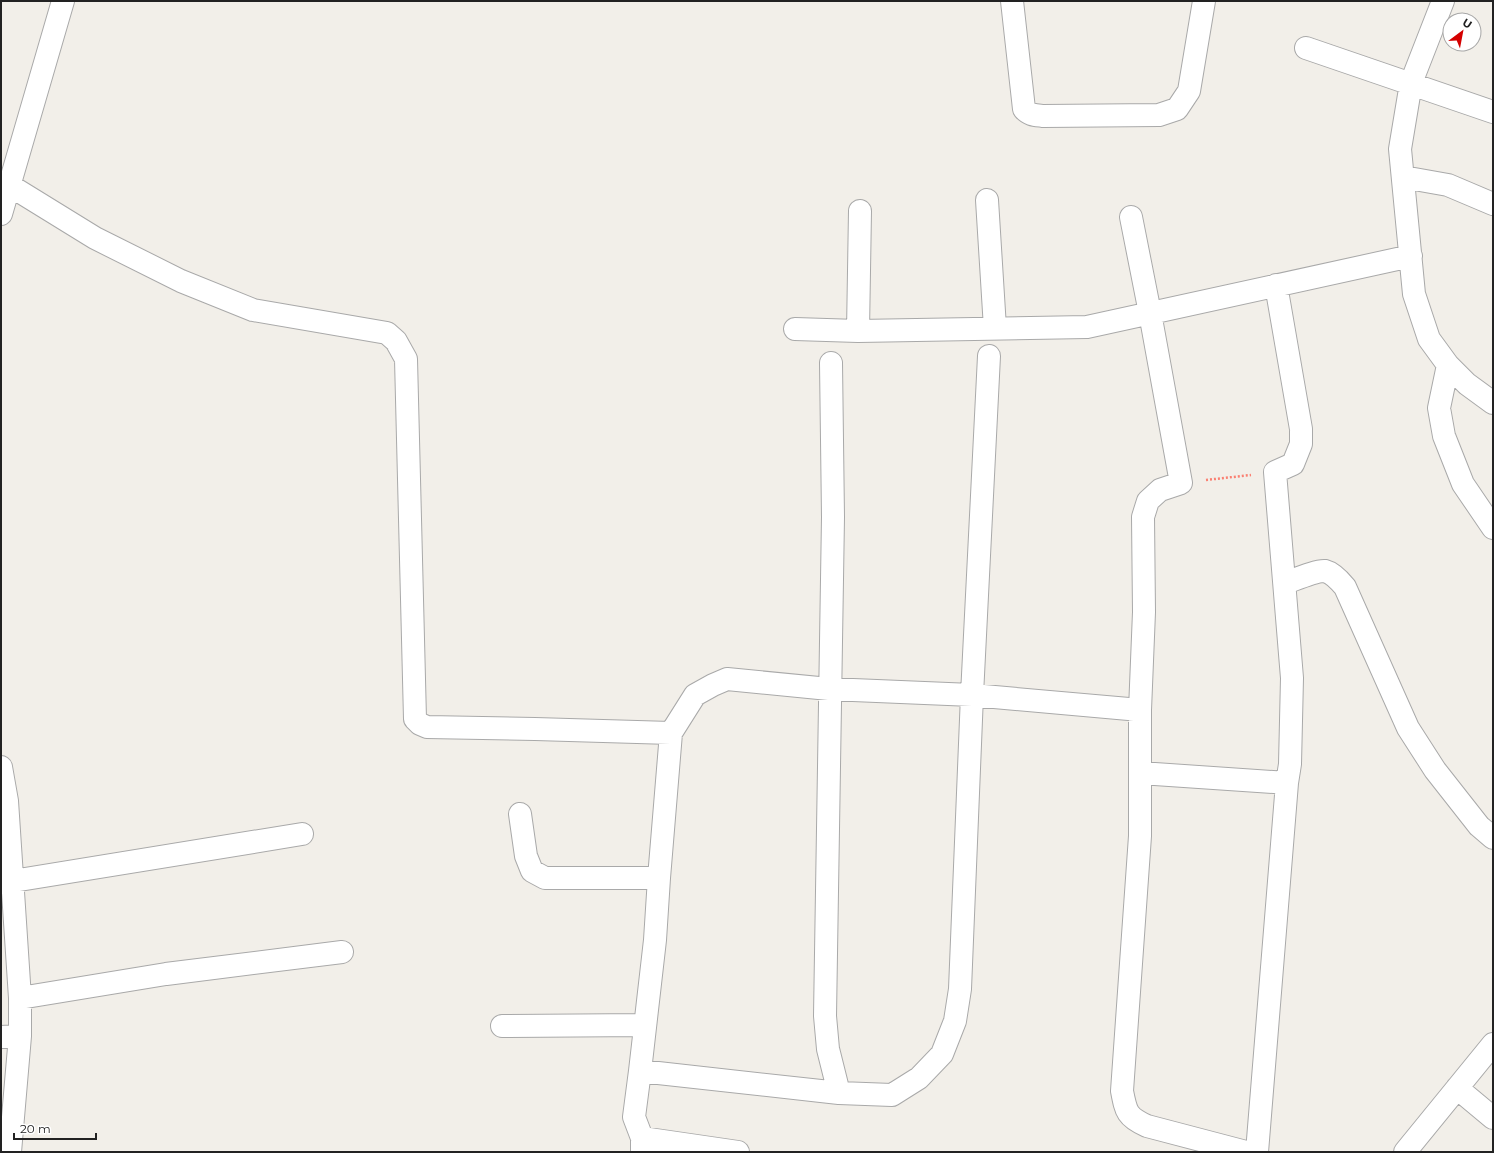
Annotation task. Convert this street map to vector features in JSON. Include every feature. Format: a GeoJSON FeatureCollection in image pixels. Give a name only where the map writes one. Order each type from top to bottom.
{"type":"FeatureCollection","features":[{"type":"Feature","properties":{"kind":"street"},"geometry":{"type":"LineString","coordinates":[[1,214],[63,1]]}},
{"type":"Feature","properties":{"kind":"street"},"geometry":{"type":"LineString","coordinates":[[1012,1],[1024,109],[1031,115],[1043,116],[1159,115],[1177,109],[1189,91],[1204,1]]}},
{"type":"Feature","properties":{"kind":"street"},"geometry":{"type":"LineString","coordinates":[[1443,1],[1411,83],[1400,149],[1414,294],[1429,339],[1448,365],[1467,384],[1493,403]]}},
{"type":"Feature","properties":{"kind":"street"},"geometry":{"type":"LineString","coordinates":[[1306,48],[1493,112]]}},
{"type":"Feature","properties":{"kind":"street"},"geometry":{"type":"LineString","coordinates":[[1403,176],[1448,185],[1493,204]]}},
{"type":"Feature","properties":{"kind":"street"},"geometry":{"type":"LineString","coordinates":[[9,185],[95,238],[181,281],[253,310],[387,333],[396,341],[406,359],[415,719],[420,724],[428,727],[671,733]]}},
{"type":"Feature","properties":{"kind":"street"},"geometry":{"type":"LineString","coordinates":[[987,200],[995,328]]}},
{"type":"Feature","properties":{"kind":"street"},"geometry":{"type":"LineString","coordinates":[[858,331],[860,211]]}},
{"type":"Feature","properties":{"kind":"street"},"geometry":{"type":"LineString","coordinates":[[1131,217],[1181,483],[1160,490],[1148,501],[1143,517],[1144,612],[1140,710],[1140,836],[1122,1091],[1125,1109],[1134,1120],[1148,1126],[1246,1152]]}},
{"type":"Feature","properties":{"kind":"street"},"geometry":{"type":"LineString","coordinates":[[795,329],[858,331],[1087,327],[1411,256]]}},
{"type":"Feature","properties":{"kind":"street"},"geometry":{"type":"LineString","coordinates":[[1257,1152],[1287,783],[1290,764],[1292,678],[1275,472],[1293,464],[1301,444],[1301,429],[1276,285]]}},
{"type":"Feature","properties":{"kind":"street"},"geometry":{"type":"LineString","coordinates":[[640,1071],[839,1093],[892,1095],[919,1078],[942,1054],[955,1021],[960,989],[972,695],[989,356]]}},
{"type":"Feature","properties":{"kind":"street"},"geometry":{"type":"LineString","coordinates":[[831,363],[833,517],[829,689],[825,1016],[828,1049],[839,1093]]}},
{"type":"Feature","properties":{"kind":"street"},"geometry":{"type":"LineString","coordinates":[[1448,365],[1440,408],[1444,436],[1463,484],[1493,528]]}},
{"type":"Feature","properties":{"kind":"street"},"geometry":{"type":"LineString","coordinates":[[1285,583],[1325,571],[1335,576],[1345,587],[1408,728],[1434,770],[1479,826],[1493,838]]}},
{"type":"Feature","properties":{"kind":"street"},"geometry":{"type":"LineString","coordinates":[[738,1152],[642,1145],[634,1117],[655,940],[671,733],[695,695],[713,684],[727,679],[829,689],[972,695],[1140,710]]}},
{"type":"Feature","properties":{"kind":"street"},"geometry":{"type":"LineString","coordinates":[[1,767],[6,801],[6,882],[20,998],[11,1037],[10,1152]]}},
{"type":"Feature","properties":{"kind":"street"},"geometry":{"type":"LineString","coordinates":[[1140,773],[1287,783]]}},
{"type":"Feature","properties":{"kind":"street"},"geometry":{"type":"LineString","coordinates":[[520,814],[526,856],[532,870],[545,878],[659,878]]}},
{"type":"Feature","properties":{"kind":"street"},"geometry":{"type":"LineString","coordinates":[[6,882],[302,834]]}},
{"type":"Feature","properties":{"kind":"street"},"geometry":{"type":"LineString","coordinates":[[20,998],[166,974],[342,952]]}},
{"type":"Feature","properties":{"kind":"street"},"geometry":{"type":"LineString","coordinates":[[502,1026],[645,1026]]}},
{"type":"Feature","properties":{"kind":"street"},"geometry":{"type":"LineString","coordinates":[[1406,1152],[1493,1044]]}},
{"type":"Feature","properties":{"kind":"street"},"geometry":{"type":"LineString","coordinates":[[1457,1088],[1493,1118]]}},
{"type":"Feature","properties":{"kind":"path"},"geometry":{"type":"LineString","coordinates":[[1181,483],[1275,472]]}}]}
